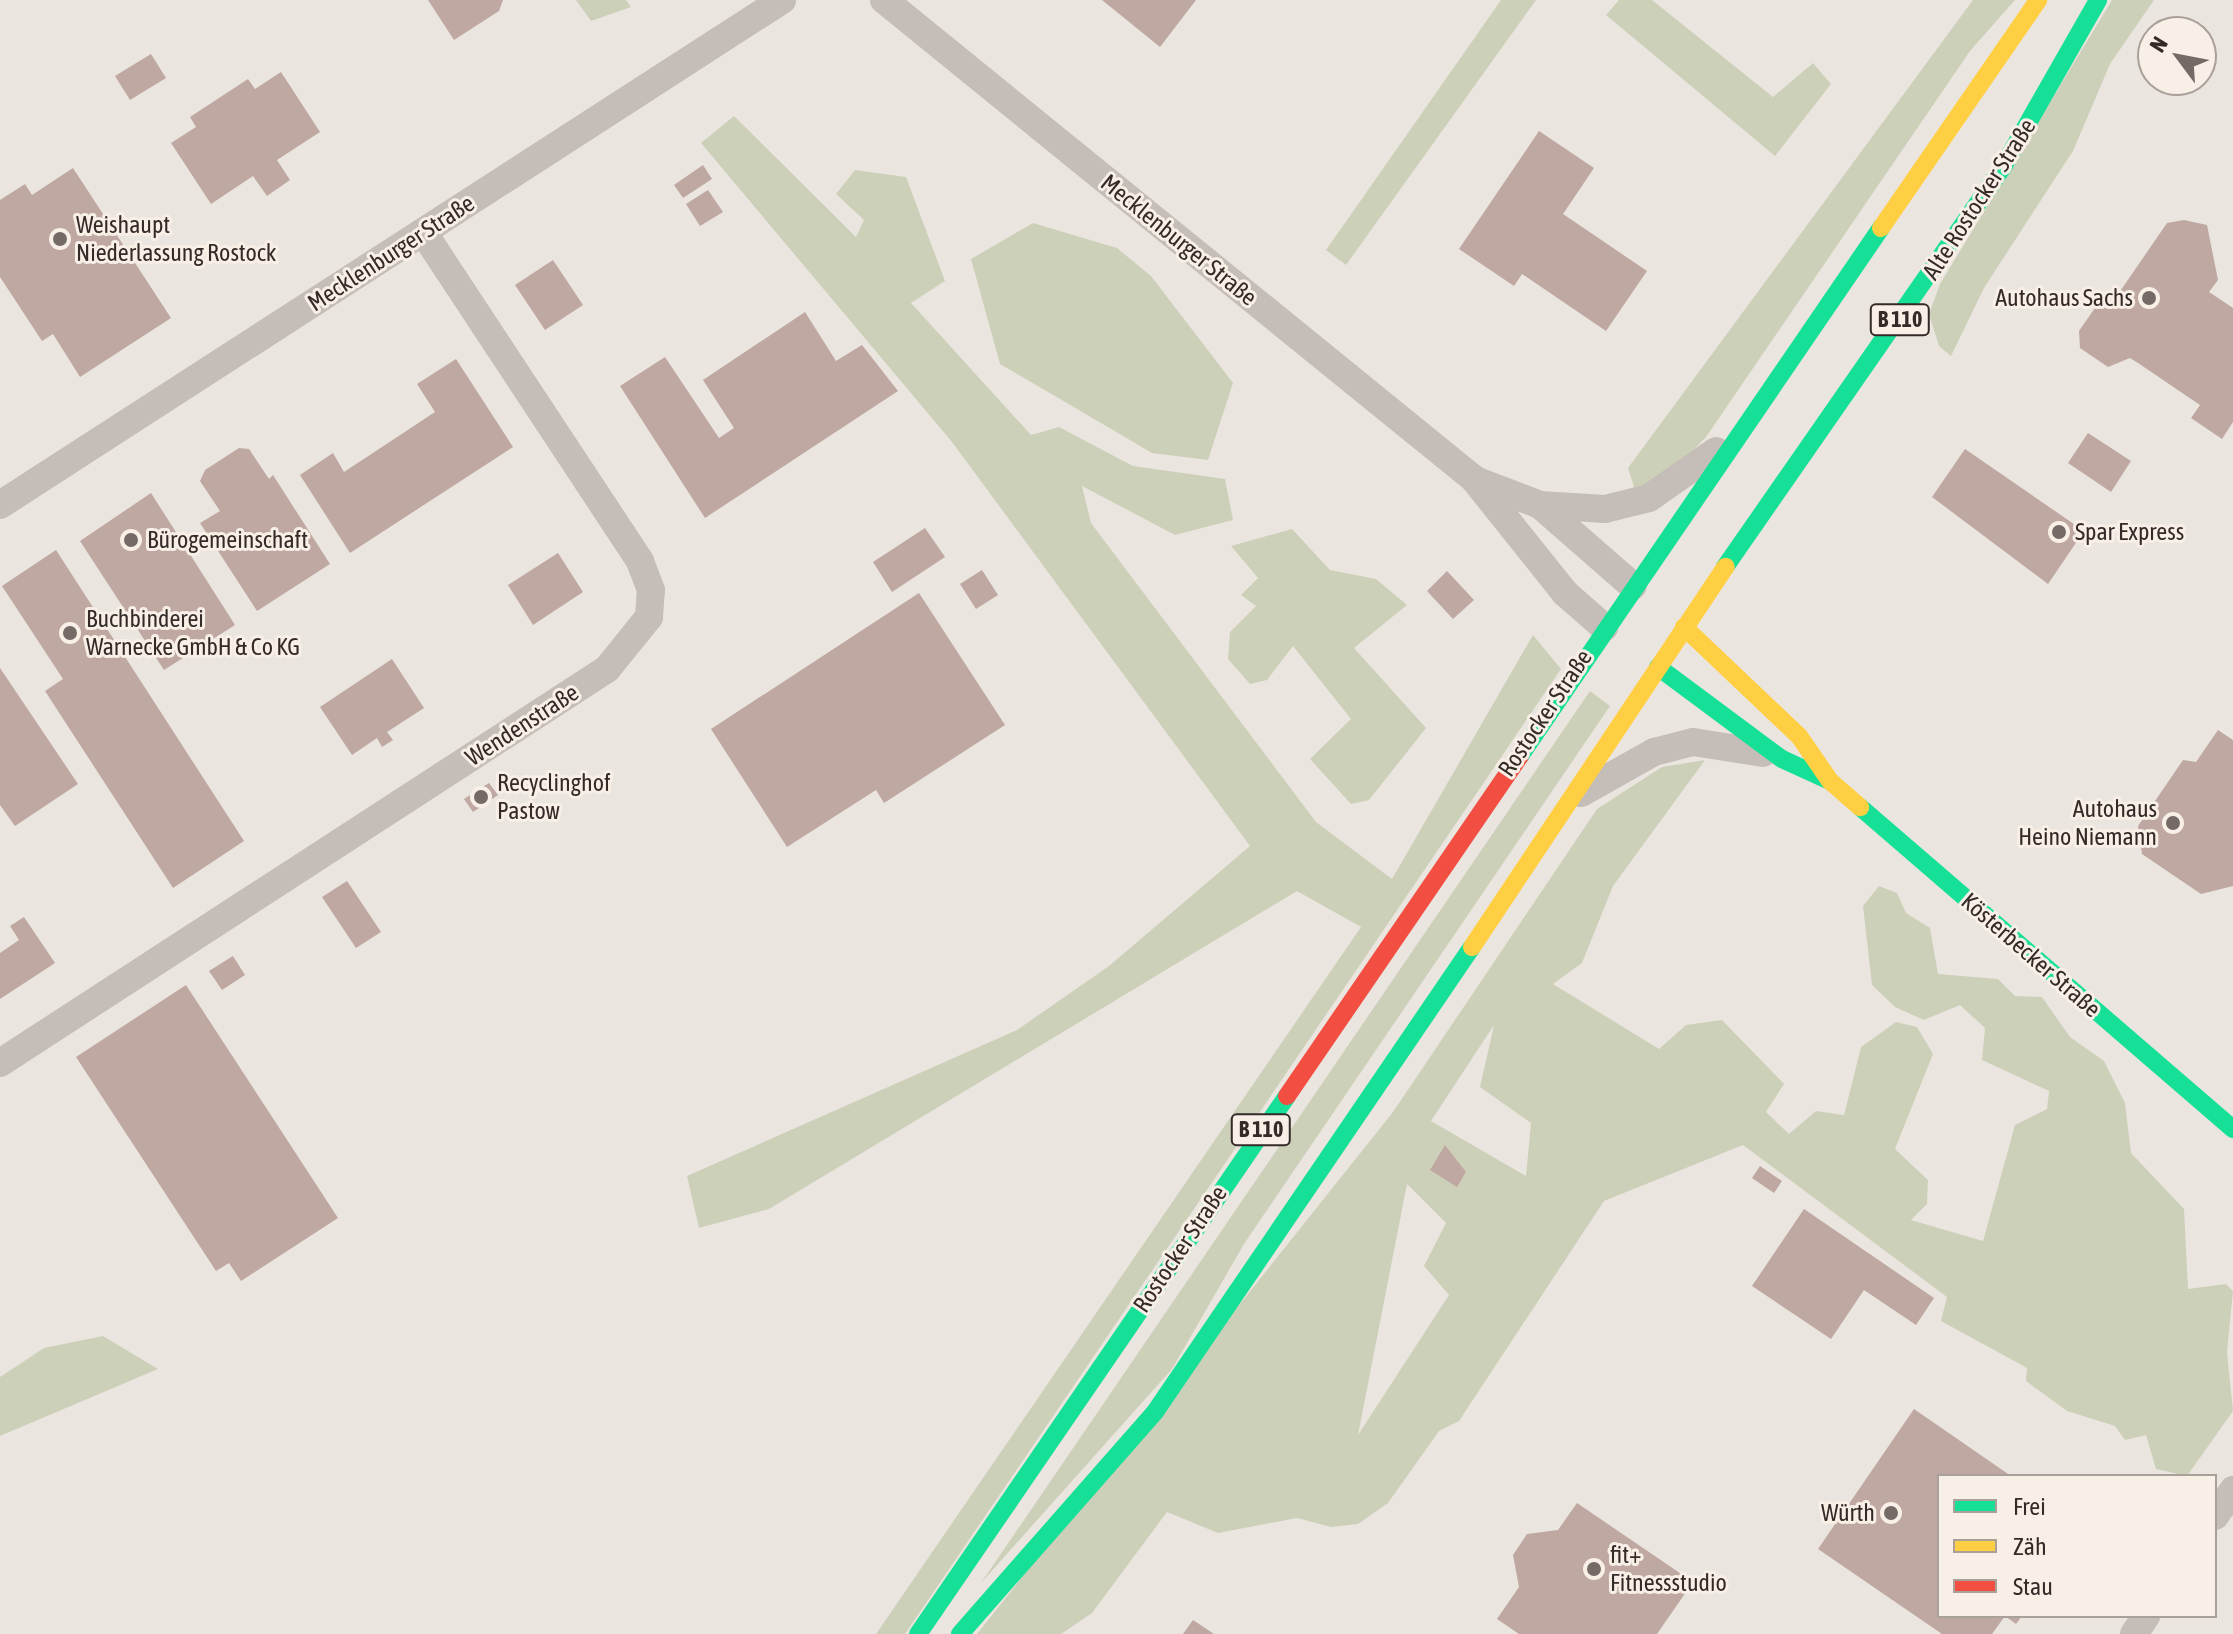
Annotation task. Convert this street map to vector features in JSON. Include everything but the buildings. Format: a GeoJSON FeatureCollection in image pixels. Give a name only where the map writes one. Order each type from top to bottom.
{"type":"FeatureCollection","features":[{"type":"Feature","properties":{"kind":"main road","name":"B 110"},"geometry":{"type":"LineString","coordinates":[[1650,600],[1742,431],[2038,0]]}},
{"type":"Feature","properties":{"kind":"main road","name":"Alte Rostocker Straße"},"geometry":{"type":"LineString","coordinates":[[1684,627],[2004,165],[2098,0]]}},
{"type":"Feature","properties":{"kind":"main road"},"geometry":{"type":"LineString","coordinates":[[1650,600],[1684,627]]}},
{"type":"Feature","properties":{"kind":"main road","name":"Rostocker Straße"},"geometry":{"type":"LineString","coordinates":[[918,1634],[1650,600]]}},
{"type":"Feature","properties":{"kind":"main road","name":"B 110"},"geometry":{"type":"LineString","coordinates":[[960,1634],[1155,1412],[1684,627]]}},
{"type":"Feature","properties":{"kind":"main road","name":"Kösterbecker Straße"},"geometry":{"type":"LineString","coordinates":[[1684,627],[1799,736],[1830,781],[2233,1129]]}},
{"type":"Feature","properties":{"kind":"main road"},"geometry":{"type":"LineString","coordinates":[[1622,640],[1658,667]]}},
{"type":"Feature","properties":{"kind":"main road","name":"Kösterbecker Straße"},"geometry":{"type":"LineString","coordinates":[[1658,667],[1782,759],[1830,781]]}},
{"type":"Feature","properties":{"kind":"street","name":"Mecklenburger Straße"},"geometry":{"type":"LineString","coordinates":[[0,505],[782,0]]}},
{"type":"Feature","properties":{"kind":"street","name":"Mecklenburger Straße"},"geometry":{"type":"LineString","coordinates":[[884,0],[1474,479],[1565,593],[1622,640]]}},
{"type":"Feature","properties":{"kind":"street","name":"Wendenstraße"},"geometry":{"type":"LineString","coordinates":[[0,1063],[607,669],[649,617],[651,590],[640,561],[423,232]]}},
{"type":"Feature","properties":{"kind":"street"},"geometry":{"type":"LineString","coordinates":[[1540,505],[1605,509],[1649,498],[1742,431]]}},
{"type":"Feature","properties":{"kind":"street","name":"Mecklenburger Straße"},"geometry":{"type":"LineString","coordinates":[[1474,479],[1540,505],[1650,600]]}},
{"type":"Feature","properties":{"kind":"street","name":"Kösterbecker Straße"},"geometry":{"type":"LineString","coordinates":[[1570,799],[1654,752],[1693,742],[1782,759]]}},
{"type":"Feature","properties":{"kind":"street"},"geometry":{"type":"LineString","coordinates":[[2217,1513],[2233,1490]]}},
{"type":"Feature","properties":{"kind":"green space"},"geometry":{"type":"Polygon","coordinates":[[[576,0],[626,0],[631,7],[591,21],[576,0]]]}},
{"type":"Feature","properties":{"kind":"green space"},"geometry":{"type":"Polygon","coordinates":[[[1501,0],[1536,0],[1346,265],[1326,250],[1501,0]]]}},
{"type":"Feature","properties":{"kind":"green space"},"geometry":{"type":"Polygon","coordinates":[[[1619,0],[1652,0],[1773,97],[1813,63],[1831,84],[1775,156],[1606,15],[1619,0]]]}},
{"type":"Feature","properties":{"kind":"green space"},"geometry":{"type":"Polygon","coordinates":[[[1973,0],[2015,0],[1970,51],[1706,437],[1676,468],[1635,490],[1628,468],[1973,0]]]}},
{"type":"Feature","properties":{"kind":"green space"},"geometry":{"type":"Polygon","coordinates":[[[2112,0],[2154,0],[2143,16],[2137,16],[2137,25],[2110,64],[2073,151],[1984,288],[1951,356],[1939,346],[1929,314],[1940,284],[2112,0]]]}},
{"type":"Feature","properties":{"kind":"green space"},"geometry":{"type":"Polygon","coordinates":[[[734,116],[856,237],[864,220],[836,194],[855,170],[906,177],[945,281],[911,303],[1031,435],[1059,427],[1133,466],[1225,479],[1233,520],[1175,535],[1082,486],[1091,523],[1316,822],[1392,879],[1533,635],[1561,669],[905,1634],[876,1634],[1361,927],[1297,891],[769,1209],[699,1228],[687,1176],[1017,1030],[1109,966],[1250,846],[952,442],[701,143],[734,116]]]}},
{"type":"Feature","properties":{"kind":"green space"},"geometry":{"type":"Polygon","coordinates":[[[1033,223],[1117,248],[1151,276],[1233,383],[1208,460],[1152,453],[1000,364],[971,259],[1033,223]]]}},
{"type":"Feature","properties":{"kind":"green space"},"geometry":{"type":"Polygon","coordinates":[[[1292,529],[1330,570],[1376,579],[1407,605],[1354,648],[1426,728],[1369,800],[1351,804],[1310,759],[1351,719],[1293,646],[1267,680],[1250,684],[1228,659],[1230,632],[1256,606],[1241,595],[1258,578],[1231,546],[1292,529]]]}},
{"type":"Feature","properties":{"kind":"green space"},"geometry":{"type":"Polygon","coordinates":[[[1590,691],[1610,706],[1244,1244],[1172,1369],[981,1583],[1590,691]]]}},
{"type":"Feature","properties":{"kind":"green space"},"geometry":{"type":"Polygon","coordinates":[[[1705,760],[1613,886],[1582,963],[1553,984],[1659,1049],[1686,1025],[1722,1020],[1784,1084],[1766,1112],[1789,1134],[1816,1111],[1844,1115],[1861,1047],[1896,1022],[1917,1027],[1933,1054],[1895,1149],[1928,1180],[1927,1204],[1911,1220],[1983,1241],[2015,1125],[2047,1109],[2049,1091],[1982,1060],[1985,1028],[1960,1005],[1924,1020],[1895,1007],[1872,985],[1863,906],[1879,886],[1897,893],[1906,913],[1930,928],[1938,974],[1998,979],[2015,996],[2042,997],[2070,1037],[2104,1061],[2125,1103],[2131,1153],[2184,1209],[2188,1289],[2226,1284],[2233,1291],[2227,1352],[2233,1411],[2188,1474],[2156,1469],[2146,1435],[2125,1440],[2115,1426],[2067,1411],[2026,1381],[2027,1368],[1941,1321],[1947,1297],[1743,1145],[1604,1201],[1459,1421],[1439,1431],[1388,1503],[1358,1524],[1331,1527],[1297,1518],[1218,1533],[1167,1512],[1092,1613],[1061,1634],[977,1634],[1393,1112],[1597,809],[1662,767],[1705,760]],[[1494,1025],[1431,1121],[1526,1176],[1531,1123],[1480,1087],[1494,1025]],[[1407,1184],[1358,1435],[1449,1295],[1424,1266],[1446,1223],[1407,1184]]]}},
{"type":"Feature","properties":{"kind":"green space"},"geometry":{"type":"Polygon","coordinates":[[[103,1336],[158,1369],[0,1436],[0,1377],[44,1348],[103,1336]]]}},
{"type":"Feature","properties":{"kind":"traffic: fast"},"geometry":{"type":"LineString","coordinates":[[1725,567],[2004,165],[2098,0]]}},
{"type":"Feature","properties":{"kind":"traffic: fast"},"geometry":{"type":"LineString","coordinates":[[1520,756],[1881,228]]}},
{"type":"Feature","properties":{"kind":"traffic: fast"},"geometry":{"type":"LineString","coordinates":[[1658,667],[1782,759],[1830,781]]}},
{"type":"Feature","properties":{"kind":"traffic: fast"},"geometry":{"type":"LineString","coordinates":[[1860,807],[2233,1129]]}},
{"type":"Feature","properties":{"kind":"traffic: fast"},"geometry":{"type":"LineString","coordinates":[[960,1634],[1155,1412],[1472,947]]}},
{"type":"Feature","properties":{"kind":"traffic: fast"},"geometry":{"type":"LineString","coordinates":[[918,1634],[1287,1096]]}},
{"type":"Feature","properties":{"kind":"traffic: slow"},"geometry":{"type":"LineString","coordinates":[[1881,228],[2038,0]]}},
{"type":"Feature","properties":{"kind":"traffic: slow"},"geometry":{"type":"LineString","coordinates":[[1472,947],[1725,567]]}},
{"type":"Feature","properties":{"kind":"traffic: slow"},"geometry":{"type":"LineString","coordinates":[[1684,627],[1799,736],[1830,781],[1860,807]]}},
{"type":"Feature","properties":{"kind":"traffic: jam"},"geometry":{"type":"LineString","coordinates":[[1287,1096],[1520,756]]}},
{"type":"Feature","properties":{"kind":"place","name":"Weishaupt Niederlassung Rostock"},"geometry":{"type":"Point","coordinates":[60,239]}},
{"type":"Feature","properties":{"kind":"place","name":"Autohaus Sachs"},"geometry":{"type":"Point","coordinates":[2149,298]}},
{"type":"Feature","properties":{"kind":"place","name":"Spar Express"},"geometry":{"type":"Point","coordinates":[2059,532]}},
{"type":"Feature","properties":{"kind":"place","name":"Bürogemeinschaft"},"geometry":{"type":"Point","coordinates":[131,540]}},
{"type":"Feature","properties":{"kind":"place","name":"Buchbinderei Warnecke GmbH & Co KG"},"geometry":{"type":"Point","coordinates":[70,633]}},
{"type":"Feature","properties":{"kind":"place","name":"Recyclinghof Pastow"},"geometry":{"type":"Point","coordinates":[481,797]}},
{"type":"Feature","properties":{"kind":"place","name":"Autohaus Heino Niemann"},"geometry":{"type":"Point","coordinates":[2173,823]}},
{"type":"Feature","properties":{"kind":"place","name":"Würth"},"geometry":{"type":"Point","coordinates":[1891,1513]}},
{"type":"Feature","properties":{"kind":"place","name":"fit+ Fitnessstudio"},"geometry":{"type":"Point","coordinates":[1594,1569]}}]}
